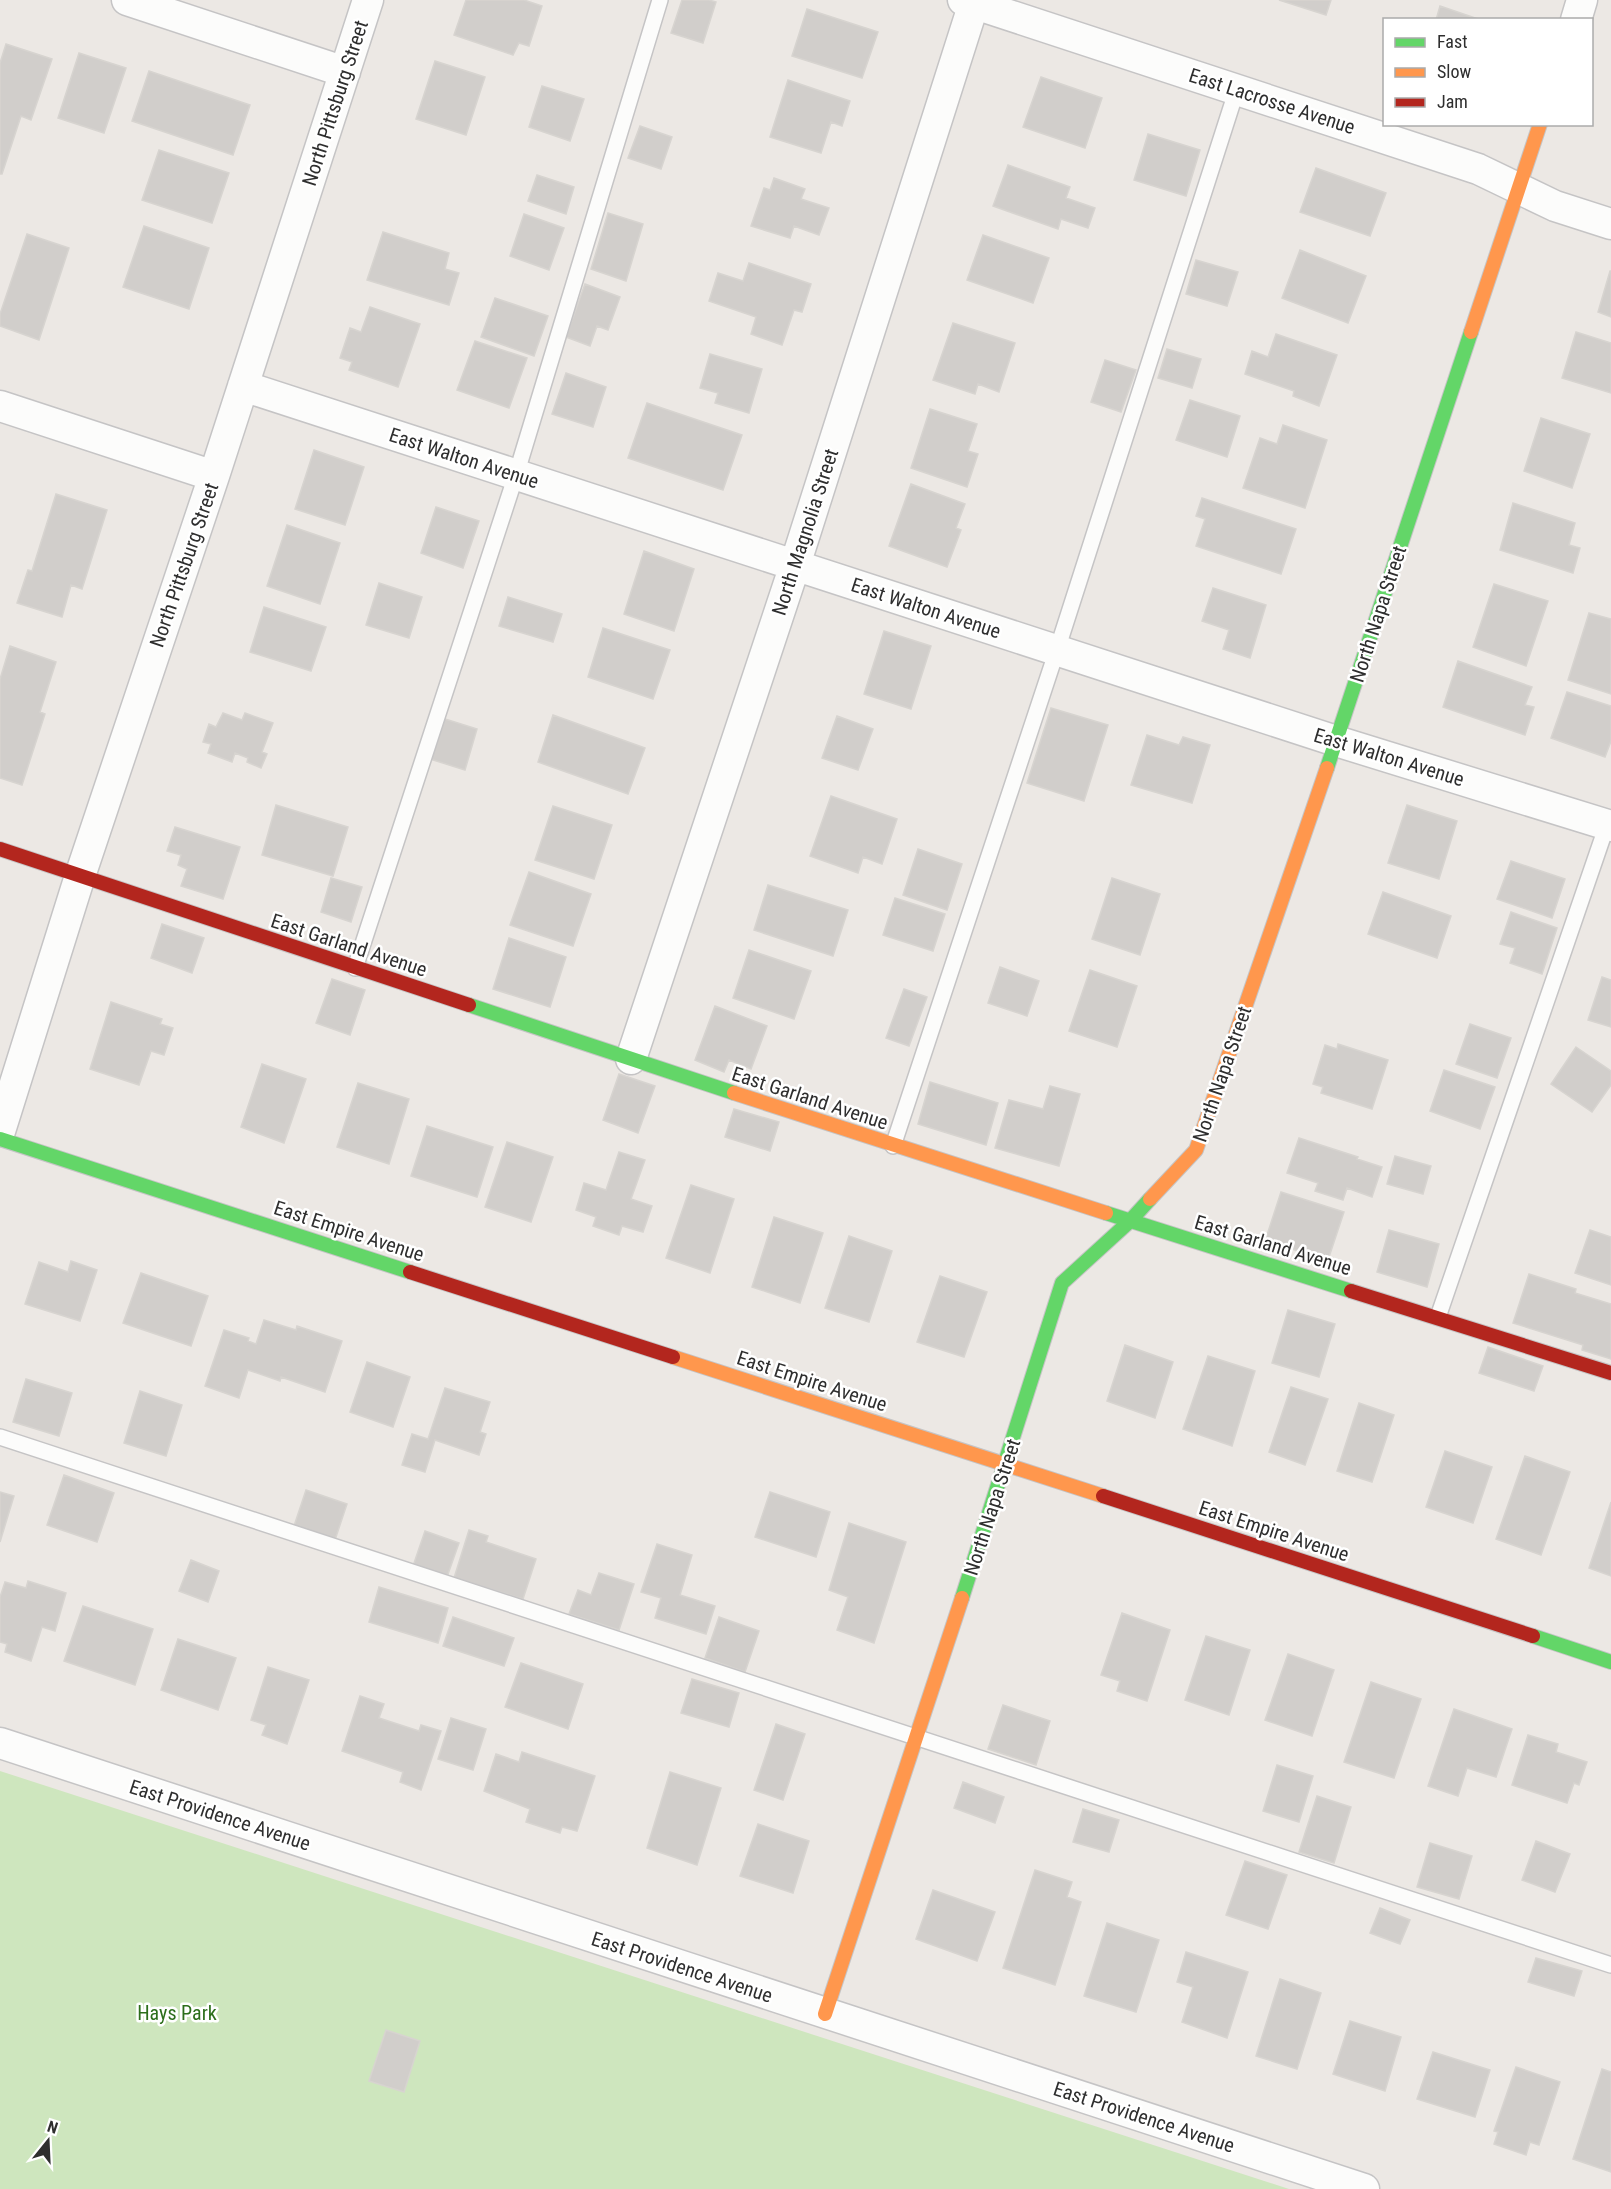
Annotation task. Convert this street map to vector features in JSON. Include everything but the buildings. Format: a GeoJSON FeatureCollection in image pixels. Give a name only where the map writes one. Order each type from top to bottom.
{"type":"FeatureCollection","features":[{"type":"Feature","properties":{"kind":"street"},"geometry":{"type":"LineString","coordinates":[[126,0],[345,72]]}},
{"type":"Feature","properties":{"kind":"street","name":"North Pittsburg Street"},"geometry":{"type":"LineString","coordinates":[[0,1131],[80,876],[214,476],[368,0]]}},
{"type":"Feature","properties":{"kind":"street"},"geometry":{"type":"LineString","coordinates":[[1577,18],[1582,0]]}},
{"type":"Feature","properties":{"kind":"street","name":"East Lacrosse Avenue"},"geometry":{"type":"LineString","coordinates":[[969,2],[1478,169],[1556,207],[1611,224]]}},
{"type":"Feature","properties":{"kind":"street","name":"North Magnolia Street"},"geometry":{"type":"LineString","coordinates":[[631,1059],[795,565],[969,2]]}},
{"type":"Feature","properties":{"kind":"street","name":"North Napa Street"},"geometry":{"type":"LineString","coordinates":[[825,2014],[918,1736],[1062,1283],[1130,1221],[1196,1150],[1336,741],[1539,126]]}},
{"type":"Feature","properties":{"kind":"street","name":"East Walton Avenue"},"geometry":{"type":"LineString","coordinates":[[243,386],[1336,741],[1610,821]]}},
{"type":"Feature","properties":{"kind":"street"},"geometry":{"type":"LineString","coordinates":[[0,406],[214,476]]}},
{"type":"Feature","properties":{"kind":"street","name":"East Garland Avenue"},"geometry":{"type":"LineString","coordinates":[[0,849],[893,1146],[1611,1373]]}},
{"type":"Feature","properties":{"kind":"street","name":"East Empire Avenue"},"geometry":{"type":"LineString","coordinates":[[0,1139],[1611,1662]]}},
{"type":"Feature","properties":{"kind":"street","name":"East Providence Avenue"},"geometry":{"type":"LineString","coordinates":[[0,1743],[1364,2189]]}},
{"type":"Feature","properties":{"kind":"lane"},"geometry":{"type":"LineString","coordinates":[[355,968],[516,475],[660,0]]}},
{"type":"Feature","properties":{"kind":"lane"},"geometry":{"type":"LineString","coordinates":[[893,1146],[1057,650],[1237,89]]}},
{"type":"Feature","properties":{"kind":"lane"},"geometry":{"type":"LineString","coordinates":[[1438,1317],[1610,821]]}},
{"type":"Feature","properties":{"kind":"lane"},"geometry":{"type":"LineString","coordinates":[[0,1437],[1611,1965]]}},
{"type":"Feature","properties":{"kind":"green space","name":"Hays Park"},"geometry":{"type":"Polygon","coordinates":[[[0,1771],[1289,2189],[0,2189],[0,1771]]]}},
{"type":"Feature","properties":{"kind":"traffic: fast"},"geometry":{"type":"LineString","coordinates":[[1327,768],[1471,332]]}},
{"type":"Feature","properties":{"kind":"traffic: fast"},"geometry":{"type":"LineString","coordinates":[[469,1005],[734,1093]]}},
{"type":"Feature","properties":{"kind":"traffic: fast"},"geometry":{"type":"LineString","coordinates":[[0,1139],[410,1272]]}},
{"type":"Feature","properties":{"kind":"traffic: fast"},"geometry":{"type":"LineString","coordinates":[[962,1598],[1062,1283],[1130,1221],[1150,1199]]}},
{"type":"Feature","properties":{"kind":"traffic: fast"},"geometry":{"type":"LineString","coordinates":[[1106,1213],[1351,1291]]}},
{"type":"Feature","properties":{"kind":"traffic: fast"},"geometry":{"type":"LineString","coordinates":[[1533,1636],[1611,1662]]}},
{"type":"Feature","properties":{"kind":"traffic: slow"},"geometry":{"type":"LineString","coordinates":[[1471,332],[1539,126]]}},
{"type":"Feature","properties":{"kind":"traffic: slow"},"geometry":{"type":"LineString","coordinates":[[1150,1199],[1196,1150],[1327,768]]}},
{"type":"Feature","properties":{"kind":"traffic: slow"},"geometry":{"type":"LineString","coordinates":[[734,1093],[1106,1213]]}},
{"type":"Feature","properties":{"kind":"traffic: slow"},"geometry":{"type":"LineString","coordinates":[[673,1357],[1103,1496]]}},
{"type":"Feature","properties":{"kind":"traffic: slow"},"geometry":{"type":"LineString","coordinates":[[825,2014],[962,1598]]}},
{"type":"Feature","properties":{"kind":"traffic: jam"},"geometry":{"type":"LineString","coordinates":[[0,849],[469,1005]]}},
{"type":"Feature","properties":{"kind":"traffic: jam"},"geometry":{"type":"LineString","coordinates":[[410,1272],[673,1357]]}},
{"type":"Feature","properties":{"kind":"traffic: jam"},"geometry":{"type":"LineString","coordinates":[[1351,1291],[1611,1373]]}},
{"type":"Feature","properties":{"kind":"traffic: jam"},"geometry":{"type":"LineString","coordinates":[[1103,1496],[1533,1636]]}}]}
